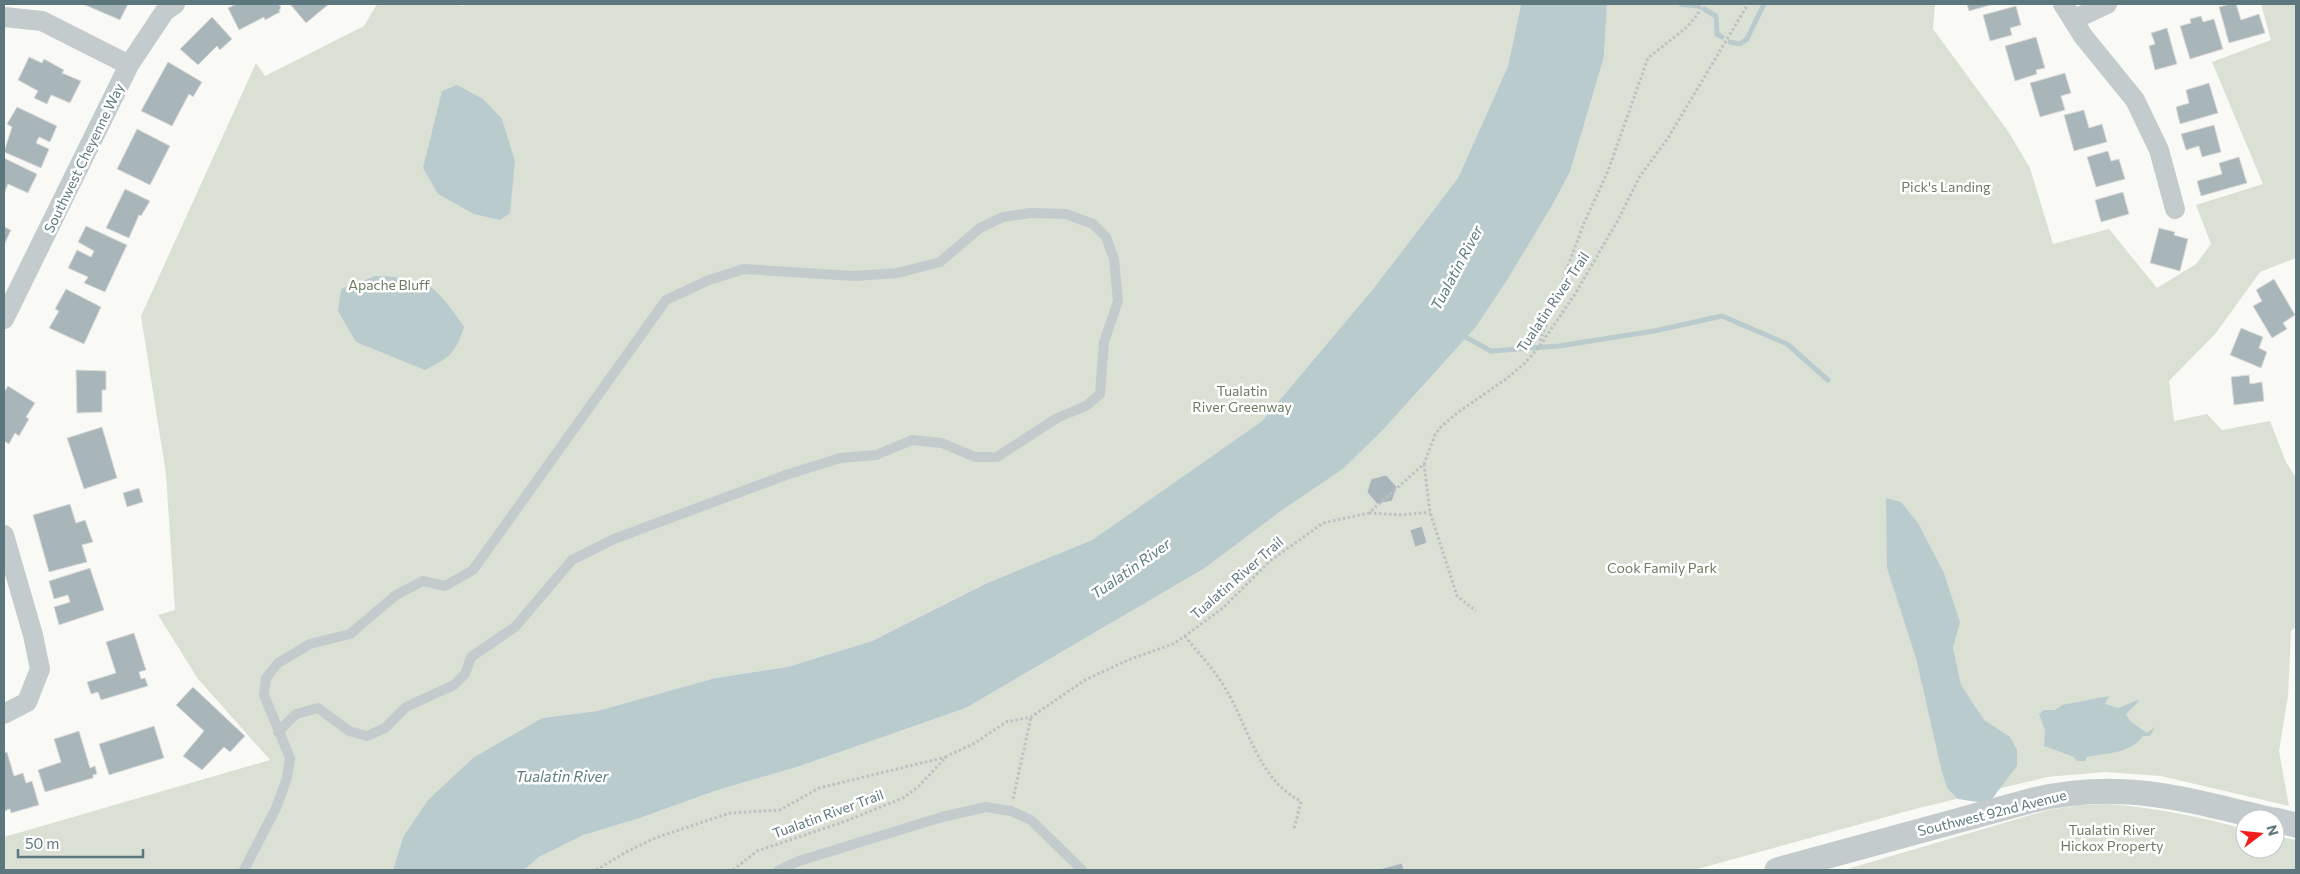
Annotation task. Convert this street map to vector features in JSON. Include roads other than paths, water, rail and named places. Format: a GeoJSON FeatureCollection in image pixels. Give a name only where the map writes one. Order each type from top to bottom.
{"type":"FeatureCollection","features":[{"type":"Feature","properties":{"kind":"street","name":"Southwest Cheyenne Way"},"geometry":{"type":"LineString","coordinates":[[4,319],[129,65],[166,11],[175,4]]}},
{"type":"Feature","properties":{"kind":"street"},"geometry":{"type":"LineString","coordinates":[[2107,4],[2068,12],[2083,36],[2135,100],[2159,150],[2175,209]]}},
{"type":"Feature","properties":{"kind":"street"},"geometry":{"type":"LineString","coordinates":[[4,17],[42,21],[129,65]]}},
{"type":"Feature","properties":{"kind":"street"},"geometry":{"type":"LineString","coordinates":[[4,535],[33,635],[40,669],[27,702],[4,714]]}},
{"type":"Feature","properties":{"kind":"street","name":"Southwest 92nd Avenue"},"geometry":{"type":"LineString","coordinates":[[1777,870],[2055,795],[2096,790],[2157,794],[2235,812]]}},
{"type":"Feature","properties":{"kind":"lane"},"geometry":{"type":"LineString","coordinates":[[244,870],[276,808],[287,778],[290,758],[278,732],[264,695],[266,678],[278,664],[310,644],[350,634],[396,595],[422,581],[445,586],[473,570],[666,300],[709,280],[744,269],[855,276],[898,274],[940,262],[980,228],[1002,217],[1030,213],[1066,214],[1093,224],[1106,237],[1114,259],[1118,301],[1104,342],[1100,394],[1086,406],[1057,418],[998,457],[975,457],[942,443],[912,440],[876,455],[840,458],[795,472],[614,539],[572,560],[515,627],[471,657],[465,674],[454,685],[406,708],[385,728],[366,736],[349,731],[318,708],[296,714],[278,732]]}},
{"type":"Feature","properties":{"kind":"lane"},"geometry":{"type":"LineString","coordinates":[[779,870],[798,861],[942,817],[986,807],[1011,811],[1031,820],[1082,870]]}},
{"type":"Feature","properties":{"kind":"water","name":"Tualatin River"},"geometry":{"type":"Polygon","coordinates":[[[1521,4],[1607,4],[1604,57],[1570,172],[1506,282],[1476,327],[1382,431],[1343,469],[1281,511],[1205,568],[966,708],[800,766],[715,791],[640,818],[584,835],[539,857],[524,870],[393,870],[403,837],[428,800],[473,758],[542,718],[597,711],[715,678],[787,667],[872,641],[987,583],[1092,540],[1262,421],[1373,289],[1458,178],[1508,66],[1521,4]]]}},
{"type":"Feature","properties":{"kind":"water"},"geometry":{"type":"Polygon","coordinates":[[[457,85],[483,99],[502,119],[515,161],[510,213],[500,220],[474,214],[438,194],[423,168],[442,91],[457,85]]]}},
{"type":"Feature","properties":{"kind":"water"},"geometry":{"type":"Polygon","coordinates":[[[375,276],[397,277],[419,282],[432,288],[440,296],[464,327],[458,343],[446,358],[425,370],[356,342],[338,311],[341,289],[375,276]]]}},
{"type":"Feature","properties":{"kind":"water"},"geometry":{"type":"Polygon","coordinates":[[[1886,498],[1901,502],[1918,523],[1944,573],[1960,622],[1953,648],[1961,685],[1984,720],[2010,737],[2017,750],[2017,766],[1992,799],[1984,803],[1958,799],[1947,788],[1916,658],[1887,568],[1886,498]]]}},
{"type":"Feature","properties":{"kind":"water"},"geometry":{"type":"Polygon","coordinates":[[[2109,696],[2105,704],[2118,708],[2138,700],[2126,714],[2130,721],[2147,733],[2155,727],[2150,736],[2143,736],[2138,742],[2125,750],[2087,757],[2085,761],[2077,761],[2074,757],[2044,746],[2045,730],[2039,714],[2044,710],[2055,710],[2062,705],[2109,696]]]}},
{"type":"Feature","properties":{"kind":"waterway"},"geometry":{"type":"LineString","coordinates":[[1681,4],[1698,6]]}},
{"type":"Feature","properties":{"kind":"waterway"},"geometry":{"type":"LineString","coordinates":[[1730,42],[1740,44],[1747,39],[1764,4]]}},
{"type":"Feature","properties":{"kind":"waterway"},"geometry":{"type":"LineString","coordinates":[[1704,9],[1716,16],[1717,34],[1722,37]]}},
{"type":"Feature","properties":{"kind":"waterway"},"geometry":{"type":"LineString","coordinates":[[1462,335],[1491,351],[1559,346],[1654,331],[1722,316],[1787,344],[1828,380]]}},
{"type":"Feature","properties":{"kind":"park label","name":"Pick's Landing"},"geometry":{"type":"Point","coordinates":[1946,187]}},
{"type":"Feature","properties":{"kind":"park label","name":"Apache Bluff"},"geometry":{"type":"Point","coordinates":[389,285]}},
{"type":"Feature","properties":{"kind":"park label","name":"Tualatin River Greenway"},"geometry":{"type":"Point","coordinates":[1242,400]}},
{"type":"Feature","properties":{"kind":"park label","name":"Cook Family Park"},"geometry":{"type":"Point","coordinates":[1662,568]}},
{"type":"Feature","properties":{"kind":"park label","name":"Tualatin River Hickox Property"},"geometry":{"type":"Point","coordinates":[2112,838]}}]}
